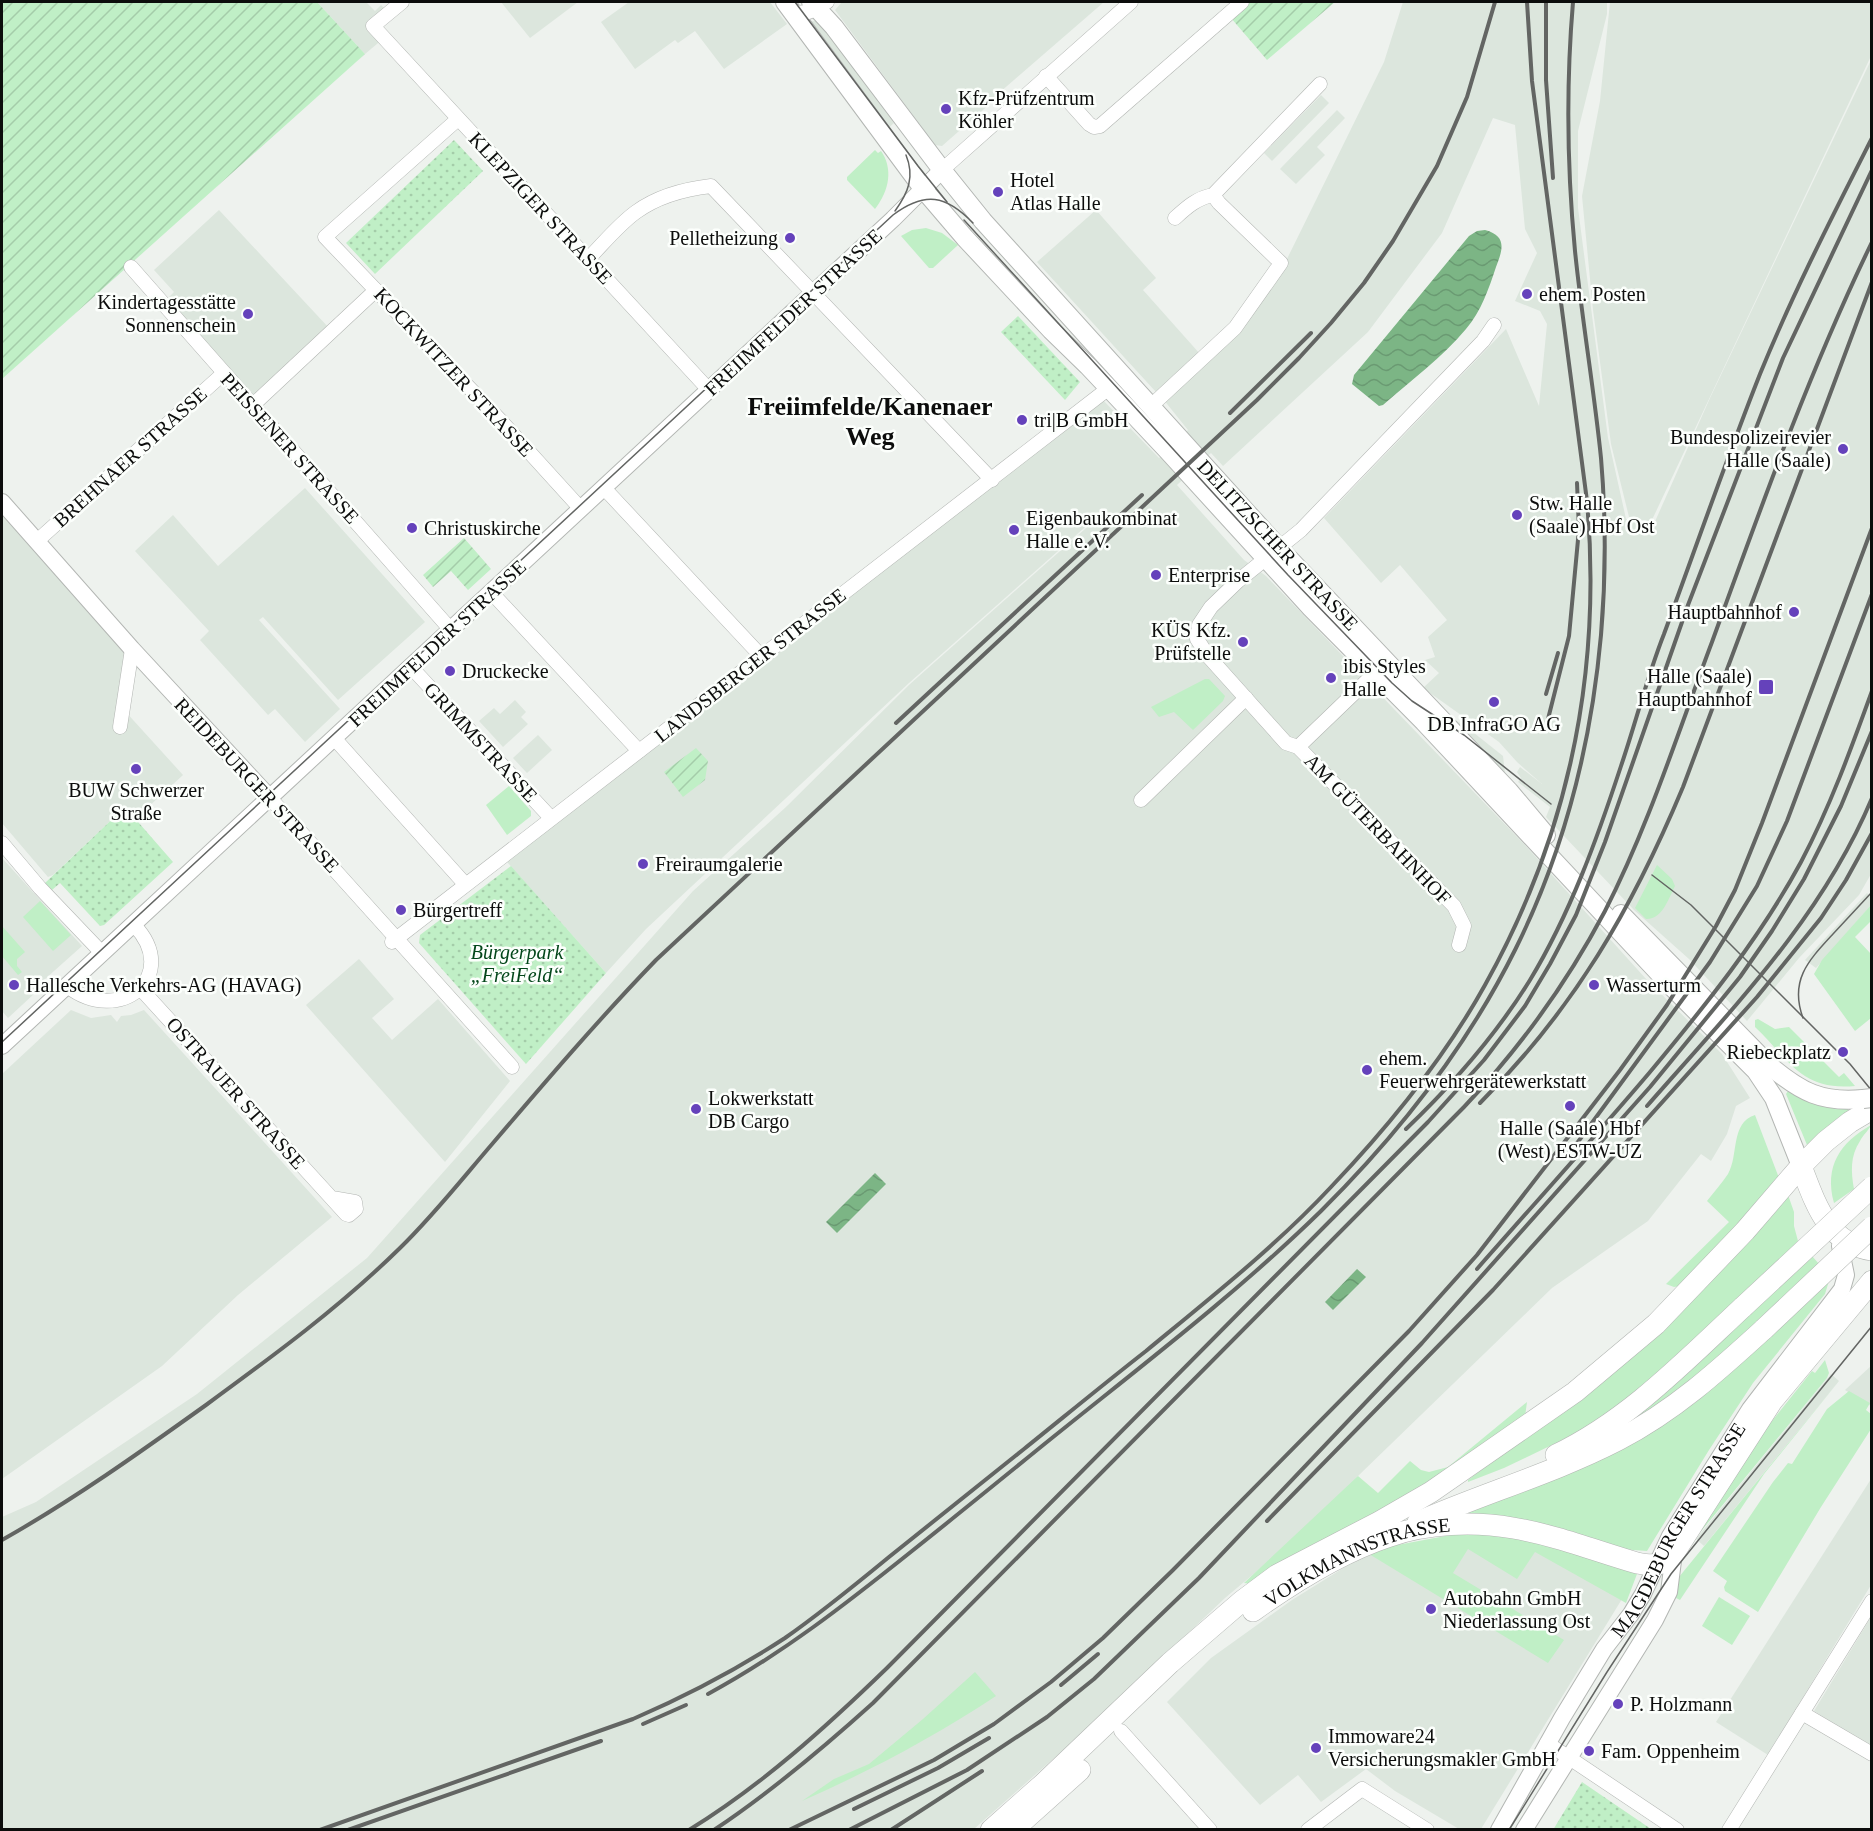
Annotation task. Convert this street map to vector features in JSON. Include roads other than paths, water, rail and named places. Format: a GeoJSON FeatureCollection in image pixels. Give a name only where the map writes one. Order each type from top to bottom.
{"type":"FeatureCollection","features":[{"type":"Feature","properties":{"kind":"main road","name":"DELITZSCHER STRASSE"},"geometry":{"type":"LineString","coordinates":[[819,4],[942,170],[983,221],[1151,406],[1374,674],[1432,731],[1672,987],[1756,1071],[1774,1098],[1801,1166]]}},
{"type":"Feature","properties":{"kind":"main road","name":"DELITZSCHER STRASSE"},"geometry":{"type":"LineString","coordinates":[[789,8],[924,190],[965,238],[1044,323],[1509,791],[1555,844],[1770,1066],[1798,1088],[1818,1096],[1869,1104]]}},
{"type":"Feature","properties":{"kind":"main road"},"geometry":{"type":"LineString","coordinates":[[1385,1529],[1575,1392],[1656,1324],[1745,1231],[1801,1166],[1869,1104]]}},
{"type":"Feature","properties":{"kind":"main road"},"geometry":{"type":"LineString","coordinates":[[1801,1166],[1815,1203],[1836,1235],[1855,1246],[1872,1250]]}},
{"type":"Feature","properties":{"kind":"main road"},"geometry":{"type":"LineString","coordinates":[[1385,1529],[1518,1473],[1595,1434],[1623,1415],[1872,1187]]}},
{"type":"Feature","properties":{"kind":"main road"},"geometry":{"type":"LineString","coordinates":[[1385,1529],[1420,1521],[1544,1474],[1619,1440],[1661,1415],[1699,1388],[1872,1227]]}},
{"type":"Feature","properties":{"kind":"main road","name":"MAGDEBURGER STRASSE"},"geometry":{"type":"LineString","coordinates":[[1674,1553],[1772,1401],[1848,1306],[1872,1281]]}},
{"type":"Feature","properties":{"kind":"main road"},"geometry":{"type":"LineString","coordinates":[[1848,1306],[1872,1293]]}},
{"type":"Feature","properties":{"kind":"main road","name":"VOLKMANNSTRASSE"},"geometry":{"type":"LineString","coordinates":[[991,1830],[1170,1664],[1242,1601],[1277,1575],[1385,1529],[1416,1530],[1458,1525],[1512,1528],[1637,1563],[1656,1565]]}},
{"type":"Feature","properties":{"kind":"main road","name":"VOLKMANNSTRASSE"},"geometry":{"type":"LineString","coordinates":[[1013,1830],[1206,1649],[1252,1611],[1284,1589],[1328,1565],[1385,1529]]}},
{"type":"Feature","properties":{"kind":"main road"},"geometry":{"type":"LineString","coordinates":[[1656,1565],[1666,1562],[1674,1553]]}},
{"type":"Feature","properties":{"kind":"street","name":"KLEPZIGER STRASSE"},"geometry":{"type":"LineString","coordinates":[[402,2],[373,26],[709,390]]}},
{"type":"Feature","properties":{"kind":"street"},"geometry":{"type":"LineString","coordinates":[[924,190],[942,170],[1131,2]]}},
{"type":"Feature","properties":{"kind":"street"},"geometry":{"type":"LineString","coordinates":[[1046,76],[1089,124],[1094,127],[1100,126],[1242,2]]}},
{"type":"Feature","properties":{"kind":"street"},"geometry":{"type":"LineString","coordinates":[[789,8],[809,12],[819,4]]}},
{"type":"Feature","properties":{"kind":"street"},"geometry":{"type":"LineString","coordinates":[[1175,218],[1189,205],[1203,197],[1213,195],[1320,84]]}},
{"type":"Feature","properties":{"kind":"street","name":"KOCKWITZER STRASSE"},"geometry":{"type":"LineString","coordinates":[[458,119],[325,237],[581,508]]}},
{"type":"Feature","properties":{"kind":"street"},"geometry":{"type":"LineString","coordinates":[[588,259],[643,208],[679,191],[711,186],[992,480]]}},
{"type":"Feature","properties":{"kind":"street","name":"FREIIMFELDER STRASSE"},"geometry":{"type":"LineString","coordinates":[[2,1046],[924,190]]}},
{"type":"Feature","properties":{"kind":"street"},"geometry":{"type":"LineString","coordinates":[[1151,406],[1235,328],[1281,263],[1213,195]]}},
{"type":"Feature","properties":{"kind":"street","name":"PEISSENER STRASSE"},"geometry":{"type":"LineString","coordinates":[[131,267],[451,630]]}},
{"type":"Feature","properties":{"kind":"street"},"geometry":{"type":"LineString","coordinates":[[254,405],[376,290]]}},
{"type":"Feature","properties":{"kind":"street","name":"AM GÜTERBAHNHOF"},"geometry":{"type":"LineString","coordinates":[[1459,945],[1464,926],[1454,906],[1298,747],[1286,742],[1208,657],[1197,639],[1199,625],[1211,607],[1301,530],[1483,341],[1494,325]]}},
{"type":"Feature","properties":{"kind":"street","name":"BREHNAER STRASSE"},"geometry":{"type":"LineString","coordinates":[[37,541],[224,373]]}},
{"type":"Feature","properties":{"kind":"street","name":"LANDSBERGER STRASSE"},"geometry":{"type":"LineString","coordinates":[[394,940],[1109,388]]}},
{"type":"Feature","properties":{"kind":"street"},"geometry":{"type":"LineString","coordinates":[[604,488],[761,656]]}},
{"type":"Feature","properties":{"kind":"street","name":"REIDEBURGER STRASSE"},"geometry":{"type":"LineString","coordinates":[[2,502],[132,649],[270,798],[394,940],[512,1067]]}},
{"type":"Feature","properties":{"kind":"street"},"geometry":{"type":"LineString","coordinates":[[491,592],[639,751]]}},
{"type":"Feature","properties":{"kind":"street"},"geometry":{"type":"LineString","coordinates":[[120,727],[132,649]]}},
{"type":"Feature","properties":{"kind":"street","name":"GRIMMSTRASSE"},"geometry":{"type":"LineString","coordinates":[[411,667],[551,818]]}},
{"type":"Feature","properties":{"kind":"street","name":"AM GÜTERBAHNHOF"},"geometry":{"type":"LineString","coordinates":[[1298,747],[1374,674]]}},
{"type":"Feature","properties":{"kind":"street"},"geometry":{"type":"LineString","coordinates":[[1141,800],[1245,698]]}},
{"type":"Feature","properties":{"kind":"street"},"geometry":{"type":"LineString","coordinates":[[334,738],[465,884]]}},
{"type":"Feature","properties":{"kind":"street"},"geometry":{"type":"LineString","coordinates":[[2,843],[40,888],[102,953]]}},
{"type":"Feature","properties":{"kind":"street"},"geometry":{"type":"LineString","coordinates":[[67,986],[87,998],[105,1002],[129,996],[140,988],[147,979],[151,960],[147,942],[134,925]]}},
{"type":"Feature","properties":{"kind":"street","name":"OSTRAUER STRASSE"},"geometry":{"type":"LineString","coordinates":[[140,988],[332,1198]]}},
{"type":"Feature","properties":{"kind":"street","name":"MAGDEBURGER STRASSE"},"geometry":{"type":"LineString","coordinates":[[1499,1830],[1547,1743],[1604,1649],[1643,1594],[1670,1536],[1750,1408],[1842,1289],[1845,1268],[1836,1235]]}},
{"type":"Feature","properties":{"kind":"street","name":"MAGDEBURGER STRASSE"},"geometry":{"type":"LineString","coordinates":[[1524,1830],[1665,1602],[1669,1592],[1674,1553]]}},
{"type":"Feature","properties":{"kind":"street"},"geometry":{"type":"LineString","coordinates":[[1729,1830],[1872,1601]]}},
{"type":"Feature","properties":{"kind":"street"},"geometry":{"type":"LineString","coordinates":[[1802,1713],[1872,1754]]}},
{"type":"Feature","properties":{"kind":"street"},"geometry":{"type":"LineString","coordinates":[[1121,1731],[1210,1830]]}},
{"type":"Feature","properties":{"kind":"street"},"geometry":{"type":"LineString","coordinates":[[1547,1743],[1677,1830]]}},
{"type":"Feature","properties":{"kind":"street"},"geometry":{"type":"LineString","coordinates":[[1308,1830],[1362,1789],[1427,1830]]}},
{"type":"Feature","properties":{"kind":"water"},"geometry":{"type":"Polygon","coordinates":[[[1485,230],[1497,236],[1501,249],[1476,315],[1447,349],[1383,405],[1379,406],[1352,384],[1354,375],[1469,236],[1477,231],[1485,230]]]}},
{"type":"Feature","properties":{"kind":"water"},"geometry":{"type":"Polygon","coordinates":[[[875,1173],[886,1184],[837,1233],[826,1222],[875,1173]]]}},
{"type":"Feature","properties":{"kind":"water"},"geometry":{"type":"Polygon","coordinates":[[[1357,1269],[1366,1277],[1333,1310],[1325,1302],[1357,1269]]]}},
{"type":"Feature","properties":{"kind":"tram line"},"geometry":{"type":"LineString","coordinates":[[795,2],[947,202]]}},
{"type":"Feature","properties":{"kind":"tram line"},"geometry":{"type":"LineString","coordinates":[[895,211],[909,184],[910,170],[906,155]]}},
{"type":"Feature","properties":{"kind":"tram line"},"geometry":{"type":"LineString","coordinates":[[2,1042],[893,215],[915,202],[935,200],[954,207],[973,223]]}},
{"type":"Feature","properties":{"kind":"tram line"},"geometry":{"type":"LineString","coordinates":[[964,220],[1288,575],[1392,683],[1412,701],[1464,735],[1551,804]]}},
{"type":"Feature","properties":{"kind":"tram line"},"geometry":{"type":"LineString","coordinates":[[1652,875],[1691,905],[1850,1064],[1872,1091]]}},
{"type":"Feature","properties":{"kind":"tram line"},"geometry":{"type":"LineString","coordinates":[[1803,1018],[1798,992],[1809,962],[1872,892]]}},
{"type":"Feature","properties":{"kind":"tram line"},"geometry":{"type":"LineString","coordinates":[[1509,1830],[1671,1574],[1872,1326]]}},
{"type":"Feature","properties":{"kind":"railway"},"geometry":{"type":"LineString","coordinates":[[2,1540],[80,1492],[206,1405],[354,1291],[436,1210],[573,1050],[656,960],[1257,400],[1299,358],[1364,283],[1393,241],[1437,166],[1467,97],[1495,2]]}},
{"type":"Feature","properties":{"kind":"railway"},"geometry":{"type":"LineString","coordinates":[[320,1830],[633,1719],[710,1682],[785,1638],[838,1599],[1146,1351],[1264,1252],[1353,1164],[1414,1091],[1452,1039],[1485,985],[1514,928],[1538,870],[1558,811],[1573,750],[1583,689],[1589,628],[1590,565],[1587,501],[1532,81],[1527,2]]}},
{"type":"Feature","properties":{"kind":"railway"},"geometry":{"type":"LineString","coordinates":[[1546,2],[1546,80],[1553,178]]}},
{"type":"Feature","properties":{"kind":"railway"},"geometry":{"type":"LineString","coordinates":[[708,1694],[788,1645],[863,1590],[1184,1332],[1288,1242],[1380,1149],[1432,1084],[1477,1018],[1515,949],[1547,877],[1572,801],[1590,720],[1603,613],[1605,546],[1601,458],[1578,277],[1570,189],[1568,95],[1573,2]]}},
{"type":"Feature","properties":{"kind":"railway"},"geometry":{"type":"LineString","coordinates":[[1406,1129],[1440,1095],[1488,1040],[1530,980],[1558,929],[1582,876],[1658,650],[1760,374],[1800,284],[1872,138]]}},
{"type":"Feature","properties":{"kind":"railway"},"geometry":{"type":"LineString","coordinates":[[689,1830],[716,1813],[792,1755],[887,1668],[1428,1122],[1484,1060],[1525,1006],[1576,915],[1605,842],[1688,605],[1783,358],[1872,170]]}},
{"type":"Feature","properties":{"kind":"railway"},"geometry":{"type":"LineString","coordinates":[[714,1830],[796,1770],[873,1703],[1464,1107],[1485,1085],[1541,1014],[1590,938],[1636,845],[1787,440],[1827,340],[1872,242]]}},
{"type":"Feature","properties":{"kind":"railway"},"geometry":{"type":"LineString","coordinates":[[1480,1103],[1514,1067],[1572,994],[1598,956],[1643,875],[1683,787],[1872,282]]}},
{"type":"Feature","properties":{"kind":"railway"},"geometry":{"type":"LineString","coordinates":[[1230,413],[1311,333]]}},
{"type":"Feature","properties":{"kind":"railway"},"geometry":{"type":"LineString","coordinates":[[1548,719],[1569,636],[1579,529],[1577,483]]}},
{"type":"Feature","properties":{"kind":"railway"},"geometry":{"type":"LineString","coordinates":[[896,723],[1142,495]]}},
{"type":"Feature","properties":{"kind":"railway"},"geometry":{"type":"LineString","coordinates":[[789,1830],[934,1760],[994,1724],[1051,1682],[1103,1638],[1173,1570],[1409,1331],[1477,1255],[1620,1070],[1667,1005],[1716,926],[1735,890],[1762,823],[1872,528]]}},
{"type":"Feature","properties":{"kind":"railway"},"geometry":{"type":"LineString","coordinates":[[1572,1150],[1710,962],[1757,886],[1787,821],[1872,594]]}},
{"type":"Feature","properties":{"kind":"railway"},"geometry":{"type":"LineString","coordinates":[[1546,694],[1558,653]]}},
{"type":"Feature","properties":{"kind":"railway"},"geometry":{"type":"LineString","coordinates":[[1477,1269],[1650,1072],[1711,997],[1768,918],[1812,841],[1840,778],[1872,691]]}},
{"type":"Feature","properties":{"kind":"railway"},"geometry":{"type":"LineString","coordinates":[[849,1830],[967,1770],[1047,1717],[1094,1679],[1199,1578],[1422,1343],[1650,1087],[1740,977],[1804,879],[1841,806],[1872,731]]}},
{"type":"Feature","properties":{"kind":"railway"},"geometry":{"type":"LineString","coordinates":[[1647,1106],[1742,998],[1801,923],[1828,883],[1872,798]]}},
{"type":"Feature","properties":{"kind":"railway"},"geometry":{"type":"LineString","coordinates":[[1267,1521],[1493,1290],[1757,997],[1821,918],[1846,880],[1872,833]]}},
{"type":"Feature","properties":{"kind":"railway"},"geometry":{"type":"LineString","coordinates":[[1061,1685],[1098,1654]]}},
{"type":"Feature","properties":{"kind":"railway"},"geometry":{"type":"LineString","coordinates":[[643,1724],[686,1705]]}},
{"type":"Feature","properties":{"kind":"railway"},"geometry":{"type":"LineString","coordinates":[[854,1809],[938,1768],[989,1738]]}},
{"type":"Feature","properties":{"kind":"railway"},"geometry":{"type":"LineString","coordinates":[[348,1830],[601,1741]]}},
{"type":"Feature","properties":{"kind":"railway"},"geometry":{"type":"LineString","coordinates":[[891,1830],[982,1771]]}},
{"type":"Feature","properties":{"kind":"place","name":"Kfz-Prüfzentrum Köhler"},"geometry":{"type":"Point","coordinates":[946,109]}},
{"type":"Feature","properties":{"kind":"place","name":"Hotel Atlas Halle"},"geometry":{"type":"Point","coordinates":[998,192]}},
{"type":"Feature","properties":{"kind":"place","name":"Pelletheizung"},"geometry":{"type":"Point","coordinates":[790,238]}},
{"type":"Feature","properties":{"kind":"place","name":"ehem. Posten"},"geometry":{"type":"Point","coordinates":[1527,294]}},
{"type":"Feature","properties":{"kind":"place","name":"Kindertagesstätte Sonnenschein"},"geometry":{"type":"Point","coordinates":[248,314]}},
{"type":"Feature","properties":{"kind":"place","name":"tri|B GmbH"},"geometry":{"type":"Point","coordinates":[1022,420]}},
{"type":"Feature","properties":{"kind":"place","name":"Bundespolizeirevier Halle (Saale)"},"geometry":{"type":"Point","coordinates":[1843,449]}},
{"type":"Feature","properties":{"kind":"place","name":"Stw. Halle (Saale) Hbf Ost"},"geometry":{"type":"Point","coordinates":[1517,515]}},
{"type":"Feature","properties":{"kind":"place","name":"Christuskirche"},"geometry":{"type":"Point","coordinates":[412,528]}},
{"type":"Feature","properties":{"kind":"place","name":"Eigenbaukombinat Halle e. V."},"geometry":{"type":"Point","coordinates":[1014,530]}},
{"type":"Feature","properties":{"kind":"place","name":"Enterprise"},"geometry":{"type":"Point","coordinates":[1156,575]}},
{"type":"Feature","properties":{"kind":"place","name":"Hauptbahnhof"},"geometry":{"type":"Point","coordinates":[1794,612]}},
{"type":"Feature","properties":{"kind":"place","name":"KÜS Kfz. Prüfstelle"},"geometry":{"type":"Point","coordinates":[1243,642]}},
{"type":"Feature","properties":{"kind":"place","name":"Druckecke"},"geometry":{"type":"Point","coordinates":[450,671]}},
{"type":"Feature","properties":{"kind":"place","name":"ibis Styles Halle"},"geometry":{"type":"Point","coordinates":[1331,678]}},
{"type":"Feature","properties":{"kind":"place","name":"Halle (Saale) Hauptbahnhof"},"geometry":{"type":"Point","coordinates":[1766,687]}},
{"type":"Feature","properties":{"kind":"place","name":"DB InfraGO AG"},"geometry":{"type":"Point","coordinates":[1494,702]}},
{"type":"Feature","properties":{"kind":"place","name":"BUW Schwerzer Straße"},"geometry":{"type":"Point","coordinates":[136,769]}},
{"type":"Feature","properties":{"kind":"place","name":"Freiraumgalerie"},"geometry":{"type":"Point","coordinates":[643,864]}},
{"type":"Feature","properties":{"kind":"place","name":"Bürgertreff"},"geometry":{"type":"Point","coordinates":[401,910]}},
{"type":"Feature","properties":{"kind":"place","name":"Hallesche Verkehrs-AG (HAVAG)"},"geometry":{"type":"Point","coordinates":[14,985]}},
{"type":"Feature","properties":{"kind":"place","name":"Wasserturm"},"geometry":{"type":"Point","coordinates":[1594,985]}},
{"type":"Feature","properties":{"kind":"place","name":"Riebeckplatz"},"geometry":{"type":"Point","coordinates":[1843,1052]}},
{"type":"Feature","properties":{"kind":"place","name":"ehem. Feuerwehrgerätewerkstatt"},"geometry":{"type":"Point","coordinates":[1367,1070]}},
{"type":"Feature","properties":{"kind":"place","name":"Halle (Saale) Hbf (West) ESTW-UZ"},"geometry":{"type":"Point","coordinates":[1570,1106]}},
{"type":"Feature","properties":{"kind":"place","name":"Lokwerkstatt DB Cargo"},"geometry":{"type":"Point","coordinates":[696,1109]}},
{"type":"Feature","properties":{"kind":"place","name":"Autobahn GmbH Niederlassung Ost"},"geometry":{"type":"Point","coordinates":[1431,1609]}},
{"type":"Feature","properties":{"kind":"place","name":"P. Holzmann"},"geometry":{"type":"Point","coordinates":[1618,1704]}},
{"type":"Feature","properties":{"kind":"place","name":"Immoware24 Versicherungsmakler GmbH"},"geometry":{"type":"Point","coordinates":[1316,1748]}},
{"type":"Feature","properties":{"kind":"place","name":"Fam. Oppenheim"},"geometry":{"type":"Point","coordinates":[1589,1751]}},
{"type":"Feature","properties":{"kind":"district","name":"Freiimfelde/Kanenaer Weg"},"geometry":{"type":"Point","coordinates":[870,421]}},
{"type":"Feature","properties":{"kind":"park label","name":"Bürgerpark „FreiFeld“"},"geometry":{"type":"Point","coordinates":[517,964]}}]}
